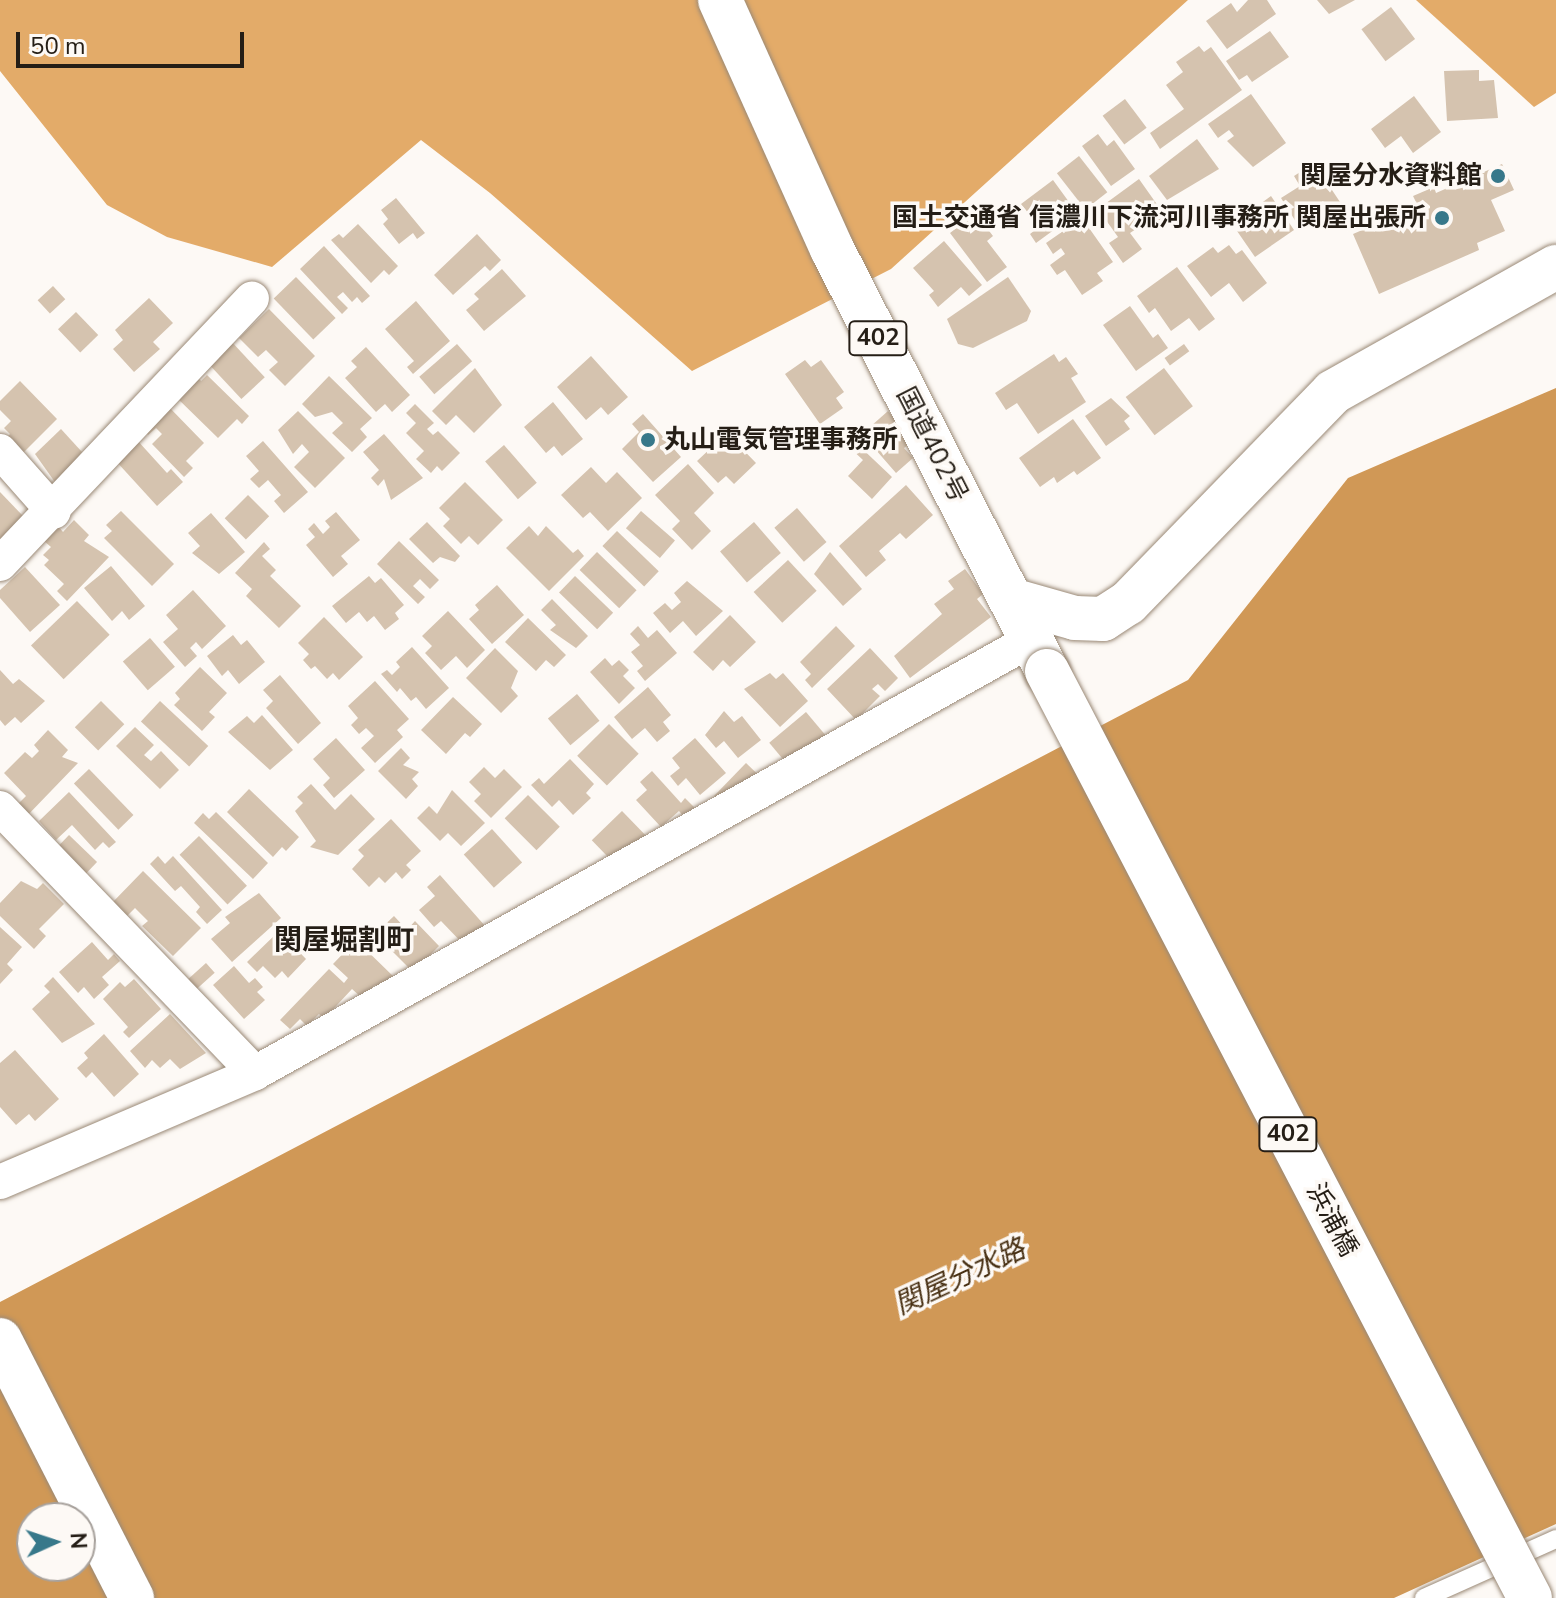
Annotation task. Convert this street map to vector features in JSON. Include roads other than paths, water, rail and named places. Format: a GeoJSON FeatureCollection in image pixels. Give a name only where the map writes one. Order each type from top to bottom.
{"type":"FeatureCollection","features":[{"type":"Feature","properties":{"kind":"main road","name":"国道402号"},"geometry":{"type":"LineString","coordinates":[[720,0],[832,249],[1039,656]]}},
{"type":"Feature","properties":{"kind":"main road"},"geometry":{"type":"LineString","coordinates":[[1011,600],[1075,618],[1103,619],[1128,603],[1333,392],[1556,267]]}},
{"type":"Feature","properties":{"kind":"main road","name":"浜浦橋"},"geometry":{"type":"LineString","coordinates":[[1039,656],[1530,1598]]}},
{"type":"Feature","properties":{"kind":"main road"},"geometry":{"type":"LineString","coordinates":[[0,1340],[132,1598]]}},
{"type":"Feature","properties":{"kind":"street"},"geometry":{"type":"LineString","coordinates":[[0,564],[54,512],[252,298]]}},
{"type":"Feature","properties":{"kind":"street"},"geometry":{"type":"LineString","coordinates":[[0,451],[54,512]]}},
{"type":"Feature","properties":{"kind":"street"},"geometry":{"type":"LineString","coordinates":[[0,1182],[255,1073],[1039,656]]}},
{"type":"Feature","properties":{"kind":"street"},"geometry":{"type":"LineString","coordinates":[[0,808],[255,1073]]}},
{"type":"Feature","properties":{"kind":"lane"},"geometry":{"type":"LineString","coordinates":[[1424,1598],[1556,1539]]}},
{"type":"Feature","properties":{"kind":"water","name":"関屋分水路"},"geometry":{"type":"Polygon","coordinates":[[[1556,388],[1556,1524],[1394,1598],[0,1598],[0,1302],[1188,680],[1348,478],[1556,388]]]}},
{"type":"Feature","properties":{"kind":"place","name":"関屋分水資料館"},"geometry":{"type":"Point","coordinates":[1498,176]}},
{"type":"Feature","properties":{"kind":"place","name":"国土交通省 信濃川下流河川事務所 関屋出張所"},"geometry":{"type":"Point","coordinates":[1442,218]}},
{"type":"Feature","properties":{"kind":"place","name":"丸山電気管理事務所"},"geometry":{"type":"Point","coordinates":[648,440]}},
{"type":"Feature","properties":{"kind":"district","name":"関屋堀割町"},"geometry":{"type":"Point","coordinates":[344,940]}}]}
